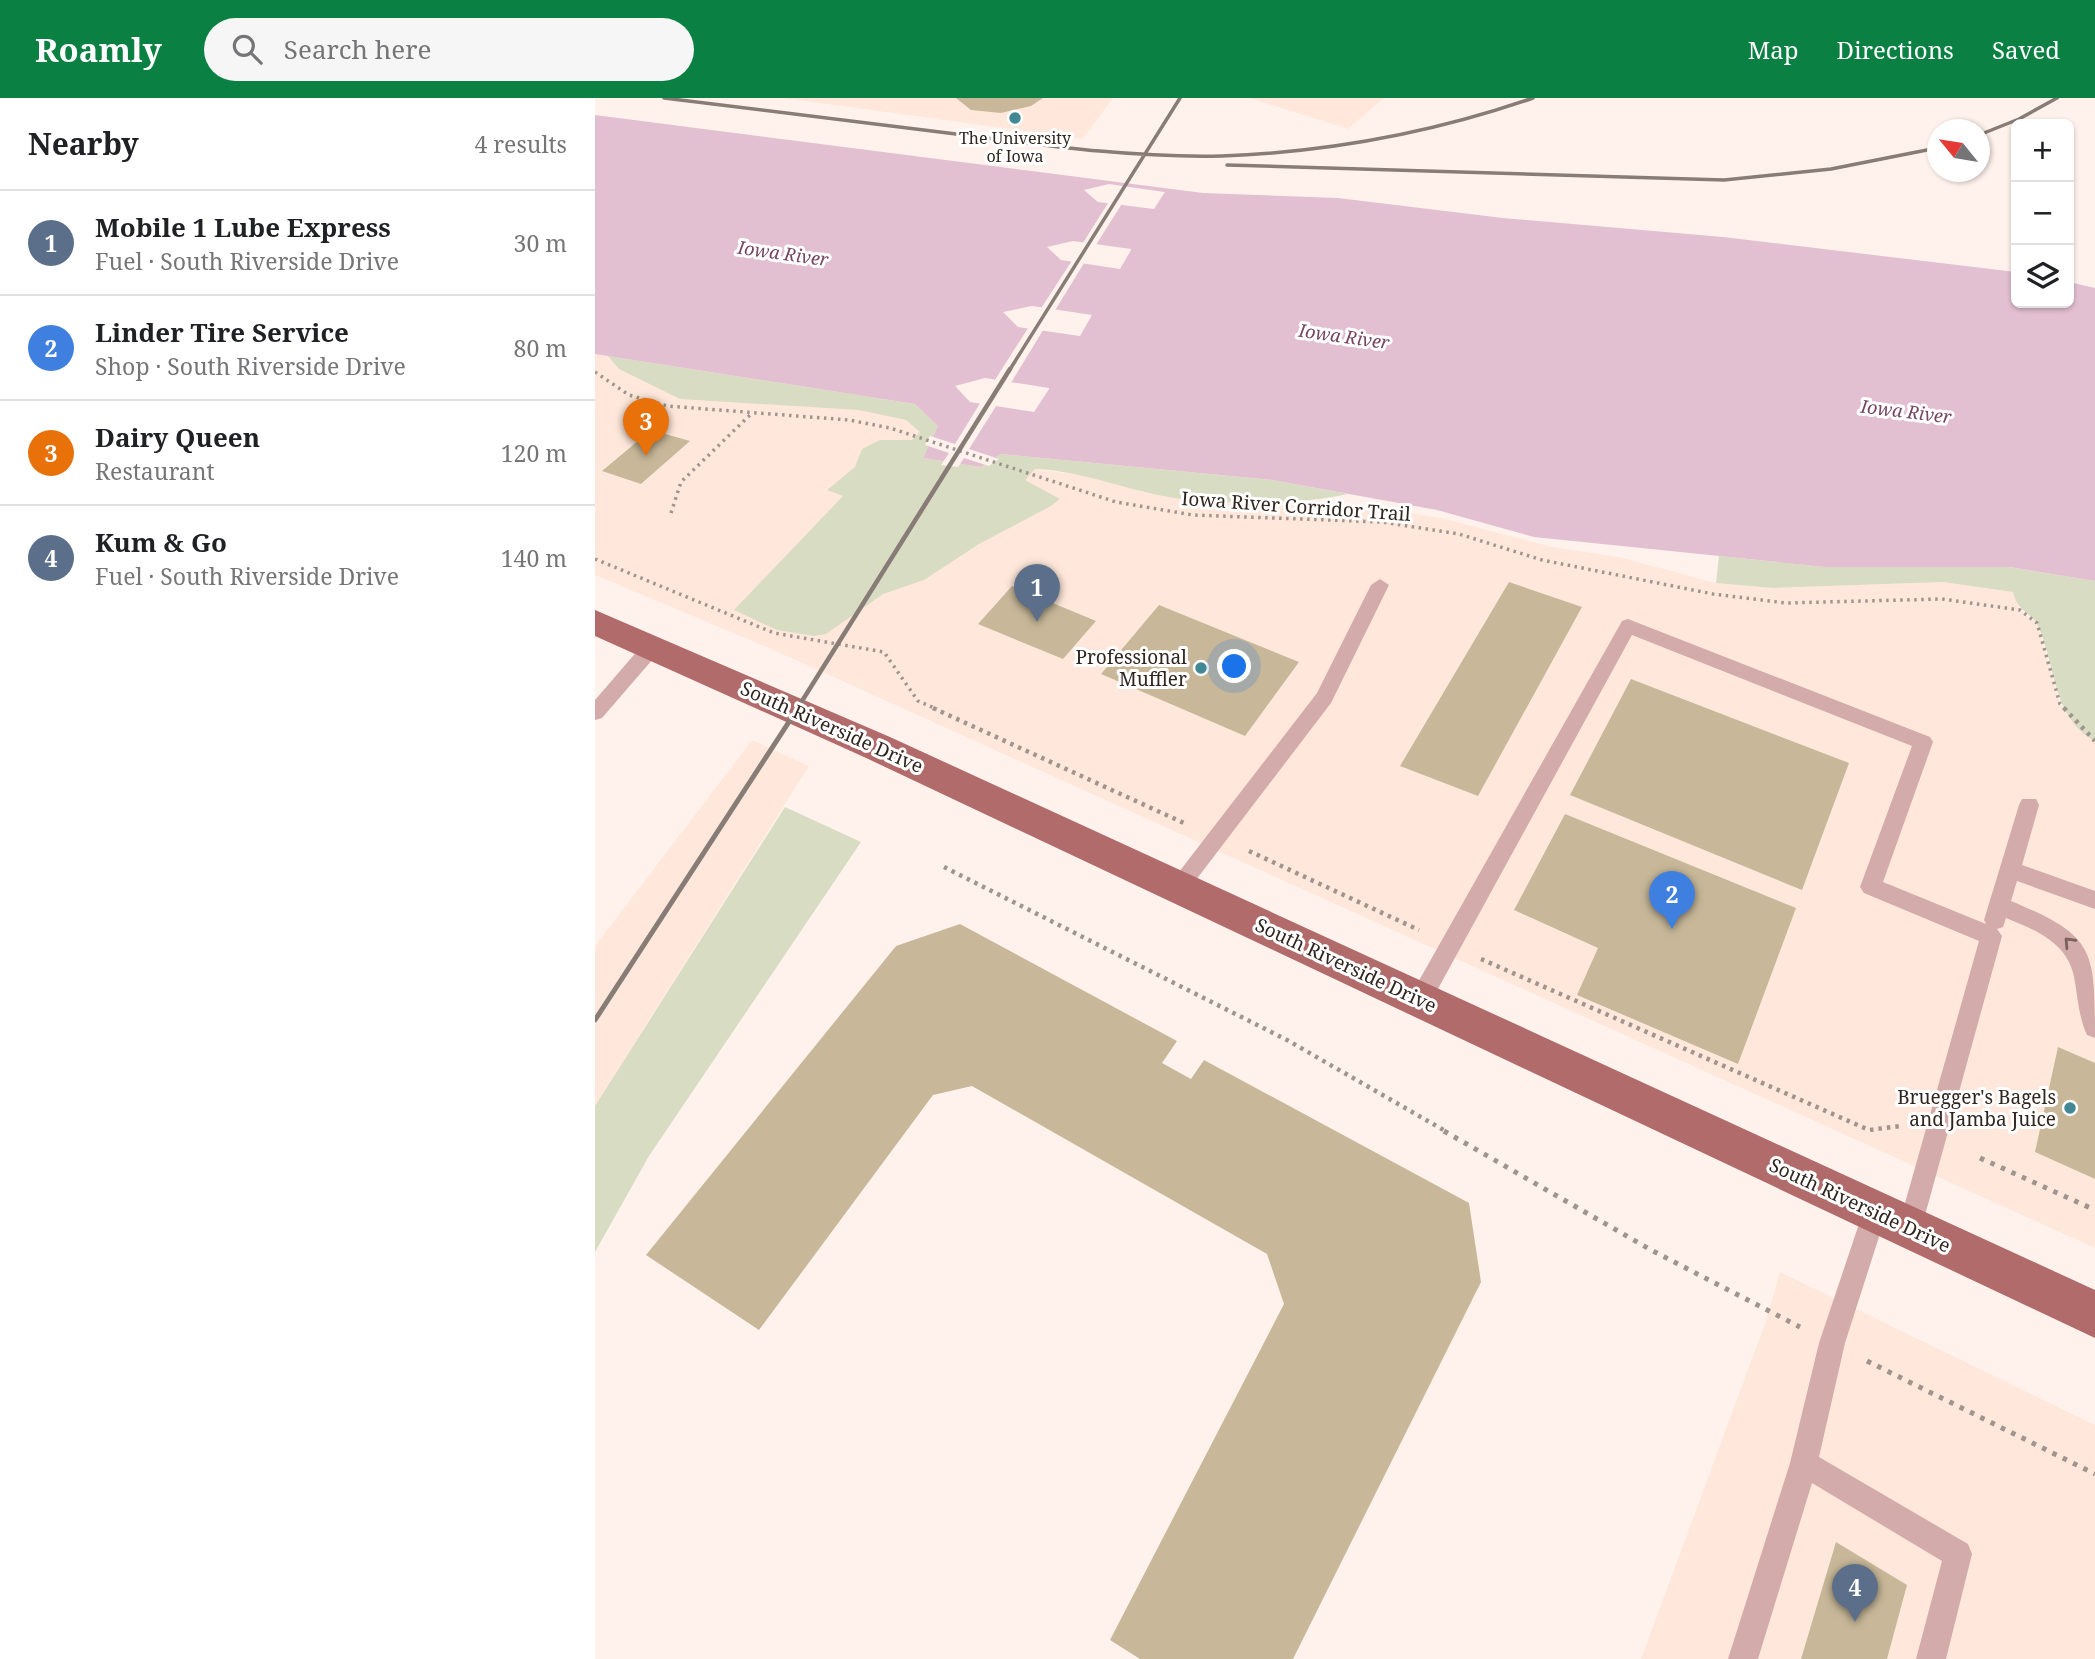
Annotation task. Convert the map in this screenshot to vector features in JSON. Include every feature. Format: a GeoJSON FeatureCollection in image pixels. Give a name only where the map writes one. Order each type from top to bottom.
{"type":"FeatureCollection","features":[{"type":"Feature","properties":{"kind":"main road","name":"South Riverside Drive"},"geometry":{"type":"LineString","coordinates":[[595,622],[1179,887],[2095,1314]]}},
{"type":"Feature","properties":{"kind":"lane"},"geometry":{"type":"LineString","coordinates":[[1179,887],[1324,698],[1380,585]]}},
{"type":"Feature","properties":{"kind":"lane"},"geometry":{"type":"LineString","coordinates":[[1420,1000],[1628,626],[1923,742],[1871,887],[1991,936]]}},
{"type":"Feature","properties":{"kind":"lane"},"geometry":{"type":"LineString","coordinates":[[595,713],[652,647]]}},
{"type":"Feature","properties":{"kind":"lane"},"geometry":{"type":"LineString","coordinates":[[1743,1659],[1804,1463],[1832,1343],[1893,1220],[1991,936],[2029,805]]}},
{"type":"Feature","properties":{"kind":"lane"},"geometry":{"type":"LineString","coordinates":[[2010,870],[2095,900]]}},
{"type":"Feature","properties":{"kind":"lane"},"geometry":{"type":"LineString","coordinates":[[1999,906],[2057,930],[2081,954],[2089,1017],[2095,1028]]}},
{"type":"Feature","properties":{"kind":"lane"},"geometry":{"type":"LineString","coordinates":[[1804,1463],[1958,1554],[1931,1659]]}},
{"type":"Feature","properties":{"kind":"path","name":"Iowa River Corridor Trail"},"geometry":{"type":"LineString","coordinates":[[595,372],[629,395],[667,406],[849,419],[916,437],[1116,502],[1193,515],[1382,522],[1458,534],[1542,560],[1713,594],[1786,603],[1942,599],[2020,610],[2037,623],[2060,704],[2095,740]]}},
{"type":"Feature","properties":{"kind":"path"},"geometry":{"type":"LineString","coordinates":[[671,513],[681,482],[751,414]]}},
{"type":"Feature","properties":{"kind":"path"},"geometry":{"type":"LineString","coordinates":[[944,866],[1287,1040],[1651,1250],[2095,1474]]}},
{"type":"Feature","properties":{"kind":"path"},"geometry":{"type":"LineString","coordinates":[[1980,1158],[2095,1210]]}},
{"type":"Feature","properties":{"kind":"shaded area","name":"The University of Iowa"},"geometry":{"type":"Polygon","coordinates":[[[783,98],[1113,98],[1083,139],[783,98]]]}},
{"type":"Feature","properties":{"kind":"shaded area"},"geometry":{"type":"Polygon","coordinates":[[[1249,98],[1384,98],[1348,129],[1249,98]]]}},
{"type":"Feature","properties":{"kind":"shaded area"},"geometry":{"type":"Polygon","coordinates":[[[595,354],[915,404],[1035,469],[1102,478],[1181,499],[1317,501],[1405,512],[1446,519],[1552,547],[1619,557],[1716,583],[1773,588],[1943,582],[2014,592],[2020,610],[2037,623],[2060,704],[2095,741],[2095,1248],[776,651],[595,575],[595,354]]]}},
{"type":"Feature","properties":{"kind":"shaded area"},"geometry":{"type":"Polygon","coordinates":[[[752,740],[809,766],[595,1106],[595,946],[752,740]]]}},
{"type":"Feature","properties":{"kind":"shaded area"},"geometry":{"type":"Polygon","coordinates":[[[1780,1272],[2095,1425],[2095,1659],[1641,1659],[1766,1321],[1780,1272]]]}},
{"type":"Feature","properties":{"kind":"green space"},"geometry":{"type":"Polygon","coordinates":[[[608,356],[915,404],[938,426],[923,458],[981,467],[1001,454],[1272,480],[1348,494],[1288,502],[1202,501],[1163,496],[1072,474],[1035,469],[1025,480],[1060,499],[1051,506],[979,544],[924,580],[883,594],[826,634],[814,636],[777,630],[734,610],[843,496],[827,490],[855,467],[862,449],[880,440],[912,440],[920,432],[906,420],[859,410],[680,399],[619,369],[608,356]]]}},
{"type":"Feature","properties":{"kind":"green space"},"geometry":{"type":"Polygon","coordinates":[[[1719,556],[1825,567],[2009,567],[2095,581],[2095,741],[2070,719],[2057,690],[2038,626],[2018,604],[2013,592],[1943,582],[1773,588],[1716,583],[1719,556]]]}},
{"type":"Feature","properties":{"kind":"green space"},"geometry":{"type":"Polygon","coordinates":[[[785,807],[861,842],[649,1156],[595,1252],[595,1106],[785,807]]]}},
{"type":"Feature","properties":{"kind":"water","name":"Iowa River"},"geometry":{"type":"Polygon","coordinates":[[[595,115],[1203,193],[1338,198],[1503,218],[1723,237],[2011,271],[2011,308],[2074,308],[2074,283],[2095,288],[2095,581],[2009,567],[1825,567],[1534,537],[1437,510],[1272,480],[1001,454],[981,467],[923,458],[938,426],[915,404],[595,354],[595,115]],[[1109,184],[1084,190],[1098,202],[1154,209],[1165,192],[1109,184]],[[1073,241],[1047,247],[1061,260],[1120,269],[1131,250],[1131,249],[1073,241]],[[1032,306],[1003,312],[1018,327],[1080,336],[1092,315],[1032,306]],[[985,378],[955,386],[970,402],[1034,412],[1049,389],[1049,388],[985,378]]]}},
{"type":"Feature","properties":{"kind":"pier"},"geometry":{"type":"Polygon","coordinates":[[[1110,200],[1123,202],[1094,248],[1081,246],[1110,200]]]}},
{"type":"Feature","properties":{"kind":"pier"},"geometry":{"type":"Polygon","coordinates":[[[1073,259],[1086,260],[1054,312],[1040,310],[1073,259]]]}},
{"type":"Feature","properties":{"kind":"pier"},"geometry":{"type":"Polygon","coordinates":[[[1030,325],[1045,327],[1009,386],[993,383],[1030,325]]]}},
{"type":"Feature","properties":{"kind":"pier"},"geometry":{"type":"Polygon","coordinates":[[[982,400],[998,403],[969,449],[999,459],[989,466],[964,458],[958,467],[941,465],[949,453],[925,445],[930,436],[955,444],[982,400]]]}},
{"type":"Feature","properties":{"kind":"building"},"geometry":{"type":"Polygon","coordinates":[[[956,98],[1043,98],[1031,106],[1001,113],[971,110],[956,98]]]}},
{"type":"Feature","properties":{"kind":"building"},"geometry":{"type":"Polygon","coordinates":[[[651,430],[690,441],[641,484],[602,471],[651,430]]]}},
{"type":"Feature","properties":{"kind":"building"},"geometry":{"type":"Polygon","coordinates":[[[1509,582],[1582,607],[1478,796],[1400,766],[1509,582]]]}},
{"type":"Feature","properties":{"kind":"building"},"geometry":{"type":"Polygon","coordinates":[[[1012,586],[1096,621],[1063,659],[978,624],[1012,586]]]}},
{"type":"Feature","properties":{"kind":"building","name":"Professional Muffler"},"geometry":{"type":"Polygon","coordinates":[[[1159,605],[1299,662],[1245,736],[1101,674],[1159,605]]]}},
{"type":"Feature","properties":{"kind":"building"},"geometry":{"type":"Polygon","coordinates":[[[1631,679],[1849,763],[1802,890],[1570,795],[1631,679]]]}},
{"type":"Feature","properties":{"kind":"building"},"geometry":{"type":"Polygon","coordinates":[[[1565,814],[1796,908],[1738,1064],[1577,995],[1598,948],[1514,910],[1565,814]]]}},
{"type":"Feature","properties":{"kind":"building"},"geometry":{"type":"Polygon","coordinates":[[[960,924],[1177,1041],[1162,1063],[1191,1079],[1204,1060],[1469,1203],[1481,1282],[1293,1659],[1140,1659],[1110,1640],[1284,1304],[1267,1254],[972,1086],[933,1095],[759,1330],[646,1255],[896,946],[960,924]]]}},
{"type":"Feature","properties":{"kind":"building","name":"Bruegger's Bagels and Jamba Juice"},"geometry":{"type":"Polygon","coordinates":[[[2058,1047],[2095,1063],[2095,1179],[2035,1152],[2058,1047]]]}},
{"type":"Feature","properties":{"kind":"building"},"geometry":{"type":"Polygon","coordinates":[[[1836,1542],[1907,1585],[1887,1659],[1801,1659],[1836,1542]]]}},
{"type":"Feature","properties":{"kind":"railway"},"geometry":{"type":"LineString","coordinates":[[664,98],[1060,147],[1145,154]]}},
{"type":"Feature","properties":{"kind":"railway"},"geometry":{"type":"LineString","coordinates":[[1145,154],[1180,98]]}},
{"type":"Feature","properties":{"kind":"railway"},"geometry":{"type":"LineString","coordinates":[[1145,154],[1222,156],[1341,145],[1418,131],[1533,98]]}},
{"type":"Feature","properties":{"kind":"railway"},"geometry":{"type":"LineString","coordinates":[[1990,131],[2019,119],[2057,98]]}},
{"type":"Feature","properties":{"kind":"railway"},"geometry":{"type":"LineString","coordinates":[[1227,165],[1724,180],[1831,169],[1927,150]]}},
{"type":"Feature","properties":{"kind":"railway"},"geometry":{"type":"LineString","coordinates":[[1009,371],[1145,154]]}},
{"type":"Feature","properties":{"kind":"railway"},"geometry":{"type":"LineString","coordinates":[[797,709],[1010,369]]}},
{"type":"Feature","properties":{"kind":"railway"},"geometry":{"type":"LineString","coordinates":[[595,1020],[798,708]]}},
{"type":"Feature","properties":{"kind":"place","name":"The University of Iowa"},"geometry":{"type":"Point","coordinates":[1015,118]}},
{"type":"Feature","properties":{"kind":"place","name":"Dairy Queen"},"geometry":{"type":"Point","coordinates":[646,456]}},
{"type":"Feature","properties":{"kind":"place","name":"Mobile 1 Lube Express"},"geometry":{"type":"Point","coordinates":[1037,622]}},
{"type":"Feature","properties":{"kind":"place","name":"Professional Muffler"},"geometry":{"type":"Point","coordinates":[1201,668]}},
{"type":"Feature","properties":{"kind":"place","name":"Linder Tire Service"},"geometry":{"type":"Point","coordinates":[1672,929]}},
{"type":"Feature","properties":{"kind":"place","name":"Bruegger's Bagels and Jamba Juice"},"geometry":{"type":"Point","coordinates":[2070,1108]}},
{"type":"Feature","properties":{"kind":"place","name":"Kum & Go"},"geometry":{"type":"Point","coordinates":[1855,1622]}}]}
